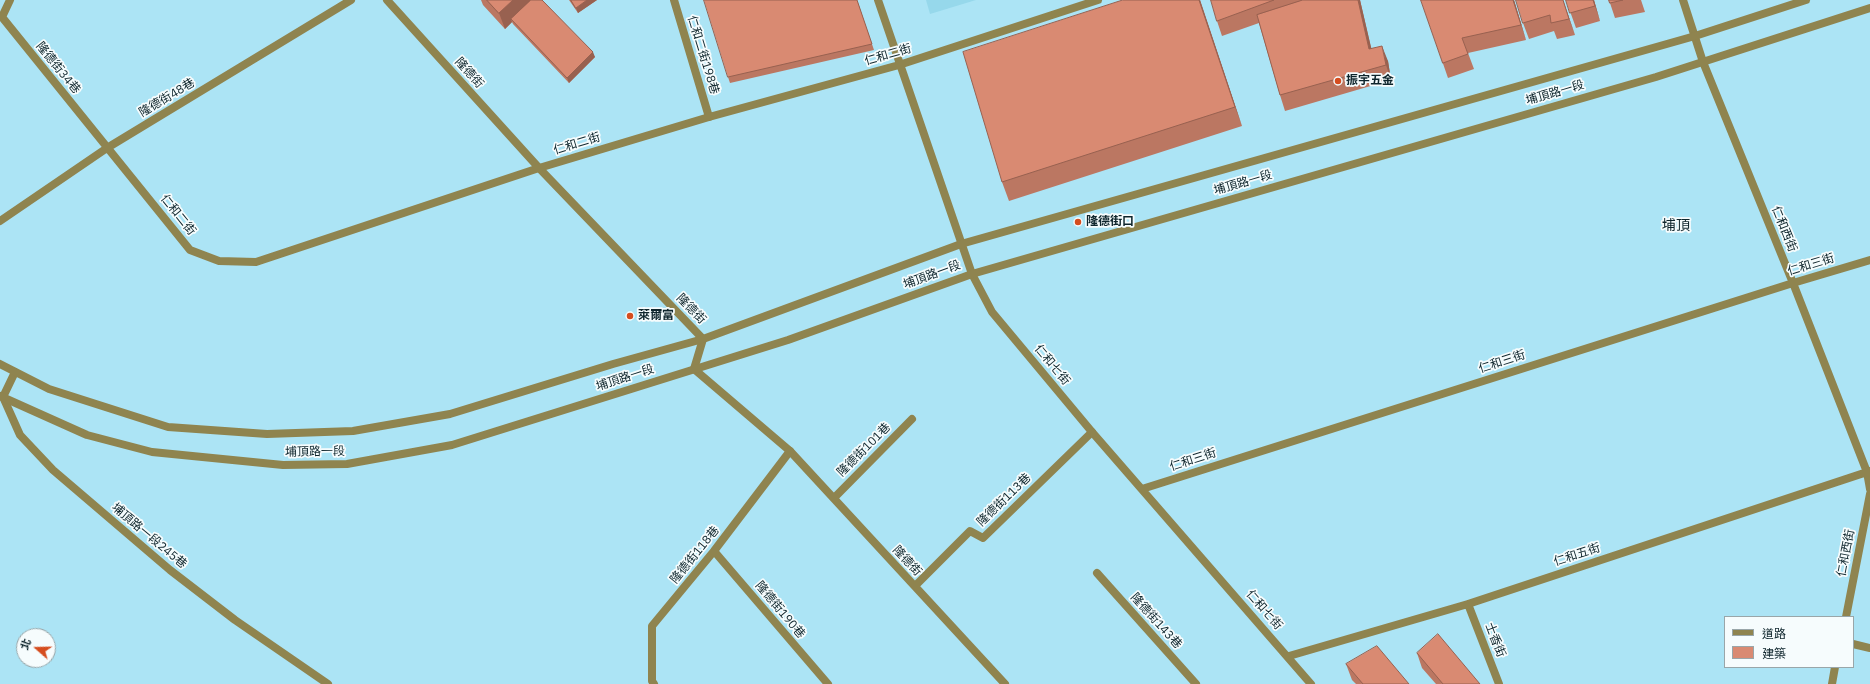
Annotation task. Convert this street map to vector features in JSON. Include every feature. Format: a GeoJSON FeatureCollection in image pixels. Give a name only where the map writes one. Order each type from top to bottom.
{"type":"FeatureCollection","features":[{"type":"Feature","properties":{"kind":"street","name":"隆德街34巷"},"geometry":{"type":"LineString","coordinates":[[10,0],[2,17],[107,148]]}},
{"type":"Feature","properties":{"kind":"street","name":"隆德街48巷"},"geometry":{"type":"LineString","coordinates":[[0,221],[107,148],[350,0]]}},
{"type":"Feature","properties":{"kind":"street","name":"隆德街"},"geometry":{"type":"LineString","coordinates":[[387,0],[539,168],[703,339],[694,369],[790,451],[1005,684]]}},
{"type":"Feature","properties":{"kind":"street","name":"仁和二街198巷"},"geometry":{"type":"LineString","coordinates":[[674,0],[709,117]]}},
{"type":"Feature","properties":{"kind":"street","name":"仁和七街"},"geometry":{"type":"LineString","coordinates":[[878,0],[961,244],[972,274],[992,312],[1092,432],[1289,656],[1311,684]]}},
{"type":"Feature","properties":{"kind":"street","name":"仁和二街"},"geometry":{"type":"LineString","coordinates":[[107,148],[190,250],[220,261],[256,262],[539,168],[709,117],[899,65],[1098,0]]}},
{"type":"Feature","properties":{"kind":"street","name":"仁和西街"},"geometry":{"type":"LineString","coordinates":[[1683,0],[1703,62],[1868,471],[1870,489]]}},
{"type":"Feature","properties":{"kind":"street","name":"埔頂路一段"},"geometry":{"type":"LineString","coordinates":[[0,364],[49,389],[168,427],[267,434],[345,431],[450,414],[613,364],[703,339],[961,244],[1695,36],[1806,0]]}},
{"type":"Feature","properties":{"kind":"street","name":"埔頂路一段"},"geometry":{"type":"LineString","coordinates":[[1,397],[86,435],[152,452],[283,465],[347,464],[452,444],[788,340],[972,274],[1641,81],[1870,8]]}},
{"type":"Feature","properties":{"kind":"street","name":"仁和三街"},"geometry":{"type":"LineString","coordinates":[[1142,489],[1870,260]]}},
{"type":"Feature","properties":{"kind":"street"},"geometry":{"type":"LineString","coordinates":[[1,397],[15,372]]}},
{"type":"Feature","properties":{"kind":"street","name":"埔頂路一段245巷"},"geometry":{"type":"LineString","coordinates":[[1,397],[20,435],[59,475],[170,570],[235,620],[328,684]]}},
{"type":"Feature","properties":{"kind":"street","name":"隆德街101巷"},"geometry":{"type":"LineString","coordinates":[[834,498],[912,419]]}},
{"type":"Feature","properties":{"kind":"street","name":"隆德街113巷"},"geometry":{"type":"LineString","coordinates":[[915,586],[970,531],[983,538],[1092,432]]}},
{"type":"Feature","properties":{"kind":"street","name":"隆德街118巷"},"geometry":{"type":"LineString","coordinates":[[654,684],[652,681],[652,626],[714,551],[790,451]]}},
{"type":"Feature","properties":{"kind":"street","name":"仁和五街"},"geometry":{"type":"LineString","coordinates":[[1289,656],[1468,604],[1868,471]]}},
{"type":"Feature","properties":{"kind":"street","name":"仁和西街"},"geometry":{"type":"LineString","coordinates":[[1846,616],[1870,494]]}},
{"type":"Feature","properties":{"kind":"street","name":"隆德街190巷"},"geometry":{"type":"LineString","coordinates":[[714,551],[828,684]]}},
{"type":"Feature","properties":{"kind":"street","name":"隆德街143巷"},"geometry":{"type":"LineString","coordinates":[[1097,573],[1196,684]]}},
{"type":"Feature","properties":{"kind":"street","name":"士香街"},"geometry":{"type":"LineString","coordinates":[[1468,604],[1499,684]]}},
{"type":"Feature","properties":{"kind":"street"},"geometry":{"type":"LineString","coordinates":[[1854,644],[1870,648]]}},
{"type":"Feature","properties":{"kind":"street"},"geometry":{"type":"LineString","coordinates":[[1832,684],[1835,668]]}},
{"type":"Feature","properties":{"kind":"shaded area"},"geometry":{"type":"Polygon","coordinates":[[[926,0],[976,0],[930,14],[926,0]]]}},
{"type":"Feature","properties":{"kind":"building"},"geometry":{"type":"Polygon","coordinates":[[[487,0],[513,0],[499,13],[487,0]]]}},
{"type":"Feature","properties":{"kind":"building"},"geometry":{"type":"Polygon","coordinates":[[[531,0],[542,0],[593,52],[567,78],[511,19],[531,0]]]}},
{"type":"Feature","properties":{"kind":"building"},"geometry":{"type":"Polygon","coordinates":[[[571,0],[587,0],[576,8],[571,0]]]}},
{"type":"Feature","properties":{"kind":"building"},"geometry":{"type":"Polygon","coordinates":[[[704,0],[857,0],[872,44],[728,77],[704,0]]]}},
{"type":"Feature","properties":{"kind":"building"},"geometry":{"type":"Polygon","coordinates":[[[1123,0],[1199,0],[1235,107],[1002,182],[963,52],[1123,0]]]}},
{"type":"Feature","properties":{"kind":"building"},"geometry":{"type":"Polygon","coordinates":[[[1211,0],[1274,0],[1217,21],[1211,0]]]}},
{"type":"Feature","properties":{"kind":"building"},"geometry":{"type":"Polygon","coordinates":[[[1303,0],[1358,0],[1369,49],[1382,46],[1386,65],[1280,95],[1257,15],[1303,0]]]}},
{"type":"Feature","properties":{"kind":"building"},"geometry":{"type":"Polygon","coordinates":[[[1421,0],[1513,0],[1521,25],[1462,38],[1468,54],[1443,63],[1421,0]]]}},
{"type":"Feature","properties":{"kind":"building"},"geometry":{"type":"Polygon","coordinates":[[[1516,0],[1563,0],[1569,19],[1551,23],[1550,15],[1523,23],[1516,0]]]}},
{"type":"Feature","properties":{"kind":"building"},"geometry":{"type":"Polygon","coordinates":[[[1566,0],[1593,0],[1595,6],[1570,13],[1566,0]]]}},
{"type":"Feature","properties":{"kind":"building"},"geometry":{"type":"Polygon","coordinates":[[[1609,0],[1623,0],[1610,3],[1609,0]]]}},
{"type":"Feature","properties":{"kind":"building"},"geometry":{"type":"Polygon","coordinates":[[[1438,634],[1480,684],[1443,684],[1417,653],[1438,634]]]}},
{"type":"Feature","properties":{"kind":"building"},"geometry":{"type":"Polygon","coordinates":[[[1377,646],[1409,684],[1363,684],[1346,664],[1377,646]]]}},
{"type":"Feature","properties":{"kind":"place","name":"振宇五金"},"geometry":{"type":"Point","coordinates":[1338,81]}},
{"type":"Feature","properties":{"kind":"place","name":"隆德街口"},"geometry":{"type":"Point","coordinates":[1078,222]}},
{"type":"Feature","properties":{"kind":"place","name":"萊爾富"},"geometry":{"type":"Point","coordinates":[630,316]}},
{"type":"Feature","properties":{"kind":"district","name":"埔頂"},"geometry":{"type":"Point","coordinates":[1676,226]}}]}
